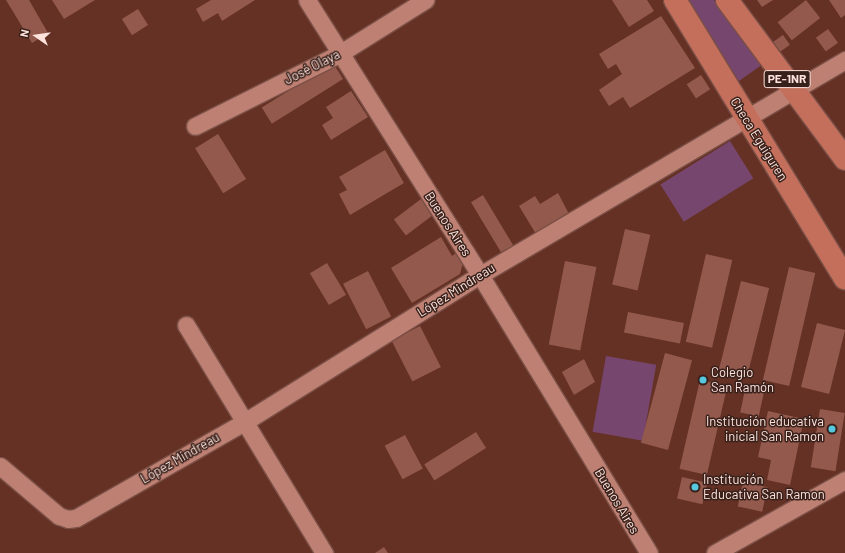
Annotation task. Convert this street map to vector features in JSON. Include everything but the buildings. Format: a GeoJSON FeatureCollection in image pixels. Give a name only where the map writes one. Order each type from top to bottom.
{"type":"FeatureCollection","features":[{"type":"Feature","properties":{"kind":"main road","name":"Checa Eguiguren"},"geometry":{"type":"LineString","coordinates":[[675,0],[845,278]]}},
{"type":"Feature","properties":{"kind":"main road","name":"PE-1NR"},"geometry":{"type":"LineString","coordinates":[[727,0],[845,159]]}},
{"type":"Feature","properties":{"kind":"street","name":"Buenos Aires"},"geometry":{"type":"LineString","coordinates":[[307,0],[339,54],[480,275],[648,553]]}},
{"type":"Feature","properties":{"kind":"street","name":"José Olaya"},"geometry":{"type":"LineString","coordinates":[[195,126],[339,54],[425,0]]}},
{"type":"Feature","properties":{"kind":"street","name":"López Mindreau"},"geometry":{"type":"LineString","coordinates":[[0,466],[59,516],[68,520],[76,518],[246,421],[480,275],[796,91],[845,60]]}},
{"type":"Feature","properties":{"kind":"street"},"geometry":{"type":"LineString","coordinates":[[186,325],[246,421],[324,553]]}},
{"type":"Feature","properties":{"kind":"street"},"geometry":{"type":"LineString","coordinates":[[715,553],[845,480]]}},
{"type":"Feature","properties":{"kind":"shaded area"},"geometry":{"type":"Polygon","coordinates":[[[687,0],[714,0],[763,64],[739,81],[687,0]]]}},
{"type":"Feature","properties":{"kind":"shaded area"},"geometry":{"type":"Polygon","coordinates":[[[730,141],[753,178],[684,222],[660,184],[730,141]]]}},
{"type":"Feature","properties":{"kind":"shaded area"},"geometry":{"type":"Polygon","coordinates":[[[606,356],[656,365],[643,441],[593,432],[606,356]]]}},
{"type":"Feature","properties":{"kind":"place","name":"Colegio San Ramón"},"geometry":{"type":"Point","coordinates":[703,380]}},
{"type":"Feature","properties":{"kind":"place","name":"Institución educativa inicial San Ramon"},"geometry":{"type":"Point","coordinates":[832,429]}},
{"type":"Feature","properties":{"kind":"place","name":"Institución Educativa San Ramon"},"geometry":{"type":"Point","coordinates":[695,487]}}]}
